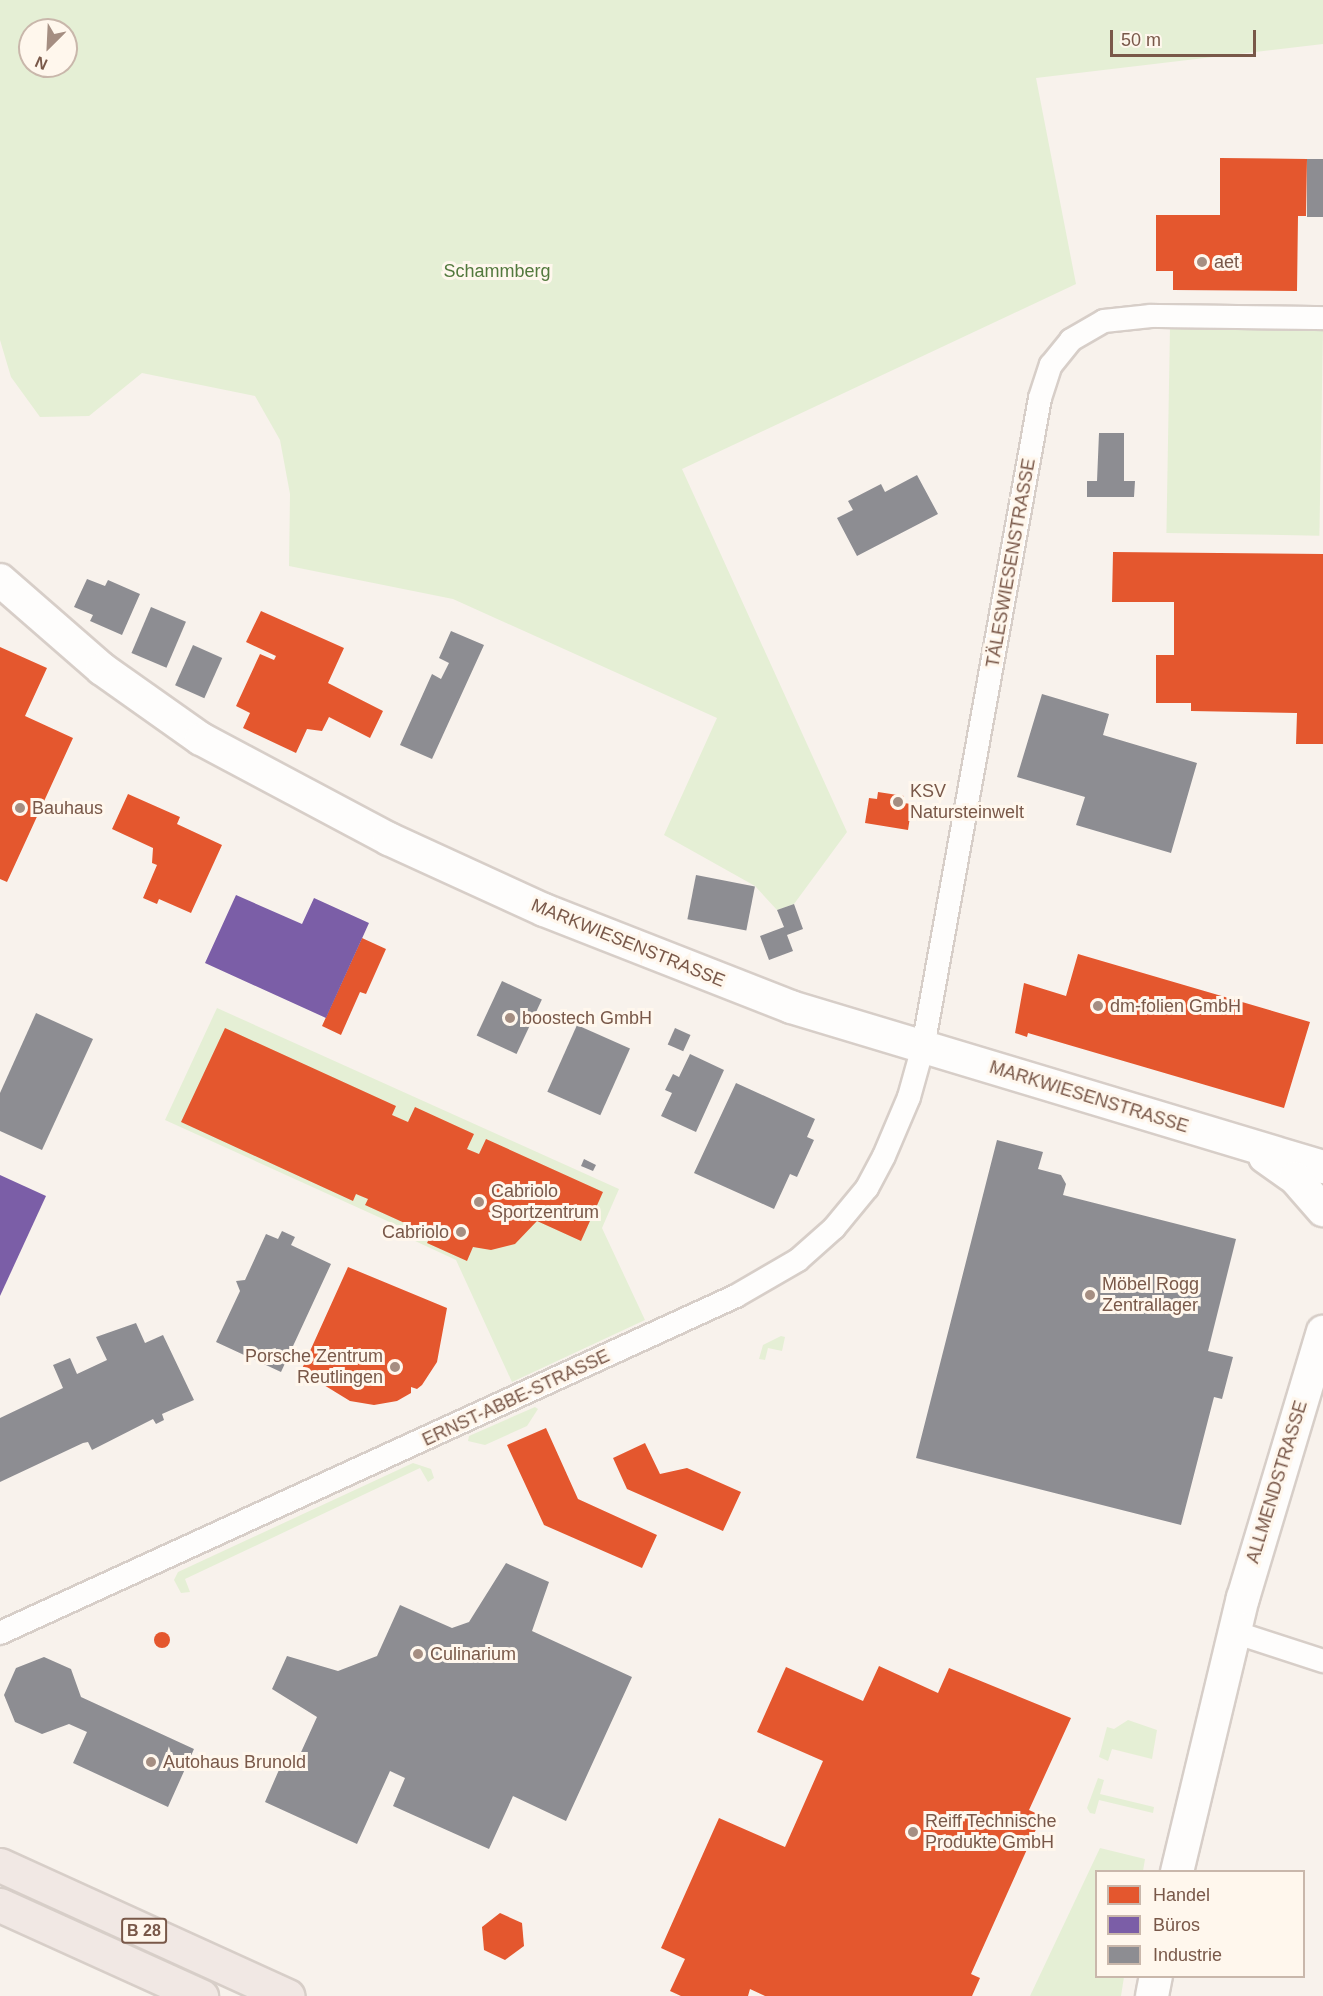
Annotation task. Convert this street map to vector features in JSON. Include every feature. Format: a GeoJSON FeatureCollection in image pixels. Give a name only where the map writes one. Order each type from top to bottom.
{"type":"FeatureCollection","features":[{"type":"Feature","properties":{"kind":"highway","name":"B 28"},"geometry":{"type":"LineString","coordinates":[[0,1865],[288,1996]]}},
{"type":"Feature","properties":{"kind":"highway","name":"B 28"},"geometry":{"type":"LineString","coordinates":[[0,1905],[201,1996]]}},
{"type":"Feature","properties":{"kind":"street","name":"TÄLESWIESENSTRASSE"},"geometry":{"type":"LineString","coordinates":[[923,1047],[1040,398],[1051,365],[1071,340],[1104,321],[1151,316],[1323,318]]}},
{"type":"Feature","properties":{"kind":"street","name":"MARKWIESENSTRASSE"},"geometry":{"type":"LineString","coordinates":[[0,579],[81,653],[155,708],[302,795],[470,878],[618,942],[791,1007],[1323,1167]]}},
{"type":"Feature","properties":{"kind":"street","name":"ERNST-ABBE-STRASSE"},"geometry":{"type":"LineString","coordinates":[[0,1633],[769,1280],[817,1244],[867,1188],[900,1121],[923,1047]]}},
{"type":"Feature","properties":{"kind":"street"},"geometry":{"type":"LineString","coordinates":[[1255,1145],[1313,1194],[1323,1210]]}},
{"type":"Feature","properties":{"kind":"street","name":"ALLMENDSTRASSE"},"geometry":{"type":"LineString","coordinates":[[1177,1870],[1234,1632],[1323,1332]]}},
{"type":"Feature","properties":{"kind":"street"},"geometry":{"type":"LineString","coordinates":[[1234,1632],[1323,1661]]}},
{"type":"Feature","properties":{"kind":"street"},"geometry":{"type":"LineString","coordinates":[[1152,1996],[1156,1978]]}},
{"type":"Feature","properties":{"kind":"green space","name":"Schammberg"},"geometry":{"type":"Polygon","coordinates":[[[0,0],[1323,0],[1323,44],[1036,78],[1076,284],[682,469],[847,832],[794,904],[777,910],[755,886],[664,835],[717,718],[453,599],[289,566],[290,494],[280,440],[255,396],[142,373],[89,416],[40,417],[11,377],[0,340],[0,0]]]}},
{"type":"Feature","properties":{"kind":"green space"},"geometry":{"type":"Polygon","coordinates":[[[1170,327],[1323,330],[1319,536],[1166,533],[1170,327]]]}},
{"type":"Feature","properties":{"kind":"green space","name":"Cabriolo Sportzentrum"},"geometry":{"type":"Polygon","coordinates":[[[217,1008],[619,1189],[602,1228],[645,1320],[512,1382],[456,1260],[413,1240],[416,1234],[165,1120],[217,1008]]]}},
{"type":"Feature","properties":{"kind":"green space"},"geometry":{"type":"Polygon","coordinates":[[[781,1336],[785,1337],[782,1351],[768,1348],[765,1360],[759,1359],[763,1345],[781,1336]]]}},
{"type":"Feature","properties":{"kind":"green space"},"geometry":{"type":"Polygon","coordinates":[[[535,1407],[538,1409],[527,1426],[485,1445],[468,1441],[469,1436],[535,1407]]]}},
{"type":"Feature","properties":{"kind":"green space"},"geometry":{"type":"Polygon","coordinates":[[[413,1463],[431,1469],[434,1478],[428,1482],[420,1468],[185,1579],[190,1592],[181,1593],[174,1580],[178,1572],[413,1463]]]}},
{"type":"Feature","properties":{"kind":"green space"},"geometry":{"type":"Polygon","coordinates":[[[1128,1720],[1157,1730],[1152,1759],[1112,1749],[1108,1761],[1099,1757],[1107,1727],[1114,1729],[1128,1720]]]}},
{"type":"Feature","properties":{"kind":"green space"},"geometry":{"type":"Polygon","coordinates":[[[1098,1778],[1104,1780],[1100,1794],[1154,1807],[1153,1813],[1099,1800],[1095,1814],[1090,1813],[1087,1808],[1098,1778]]]}},
{"type":"Feature","properties":{"kind":"green space"},"geometry":{"type":"Polygon","coordinates":[[[1100,1848],[1145,1859],[1143,1870],[1095,1870],[1095,1978],[1124,1978],[1121,1996],[1030,1996],[1100,1848]]]}},
{"type":"Feature","properties":{"kind":"building: Handel"},"geometry":{"type":"Polygon","coordinates":[[[1220,158],[1307,159],[1306,216],[1298,216],[1297,291],[1173,290],[1173,271],[1156,271],[1156,215],[1220,215],[1220,158]]]}},
{"type":"Feature","properties":{"kind":"building: Handel"},"geometry":{"type":"Polygon","coordinates":[[[1113,552],[1323,554],[1323,744],[1296,744],[1297,713],[1191,711],[1191,703],[1156,703],[1156,655],[1174,655],[1174,602],[1112,602],[1113,552]]]}},
{"type":"Feature","properties":{"kind":"building: Handel"},"geometry":{"type":"Polygon","coordinates":[[[261,611],[344,648],[328,683],[383,711],[370,738],[329,717],[322,731],[307,729],[296,753],[243,728],[250,713],[236,706],[260,654],[274,660],[276,656],[246,642],[261,611]]]}},
{"type":"Feature","properties":{"kind":"building: Handel","name":"Bauhaus"},"geometry":{"type":"Polygon","coordinates":[[[0,647],[47,668],[25,716],[73,738],[7,882],[0,879],[0,647]]]}},
{"type":"Feature","properties":{"kind":"building: Handel"},"geometry":{"type":"Polygon","coordinates":[[[878,792],[904,796],[903,803],[912,804],[908,830],[865,823],[869,798],[877,799],[878,792]]]}},
{"type":"Feature","properties":{"kind":"building: Handel"},"geometry":{"type":"Polygon","coordinates":[[[128,794],[180,817],[177,824],[222,845],[191,913],[159,899],[157,904],[143,898],[157,865],[152,863],[153,848],[112,829],[128,794]]]}},
{"type":"Feature","properties":{"kind":"building: Handel"},"geometry":{"type":"Polygon","coordinates":[[[362,938],[386,949],[366,994],[360,992],[341,1035],[322,1026],[362,938]]]}},
{"type":"Feature","properties":{"kind":"building: Handel"},"geometry":{"type":"Polygon","coordinates":[[[1078,954],[1310,1022],[1284,1108],[1028,1033],[1027,1037],[1015,1033],[1024,983],[1066,996],[1078,954]]]}},
{"type":"Feature","properties":{"kind":"building: Handel"},"geometry":{"type":"Polygon","coordinates":[[[225,1028],[396,1106],[392,1115],[408,1122],[415,1107],[474,1134],[467,1149],[479,1154],[486,1139],[603,1192],[581,1241],[537,1221],[515,1244],[491,1250],[473,1247],[467,1261],[427,1243],[431,1235],[365,1205],[368,1199],[356,1194],[353,1201],[181,1122],[225,1028]]]}},
{"type":"Feature","properties":{"kind":"building: Handel"},"geometry":{"type":"Polygon","coordinates":[[[348,1267],[447,1308],[437,1362],[422,1385],[417,1389],[411,1387],[411,1393],[397,1401],[374,1405],[350,1401],[301,1371],[348,1267]]]}},
{"type":"Feature","properties":{"kind":"building: Handel"},"geometry":{"type":"Polygon","coordinates":[[[546,1428],[578,1499],[657,1535],[642,1568],[544,1525],[507,1445],[546,1428]]]}},
{"type":"Feature","properties":{"kind":"building: Handel"},"geometry":{"type":"Polygon","coordinates":[[[645,1443],[660,1474],[687,1468],[741,1492],[723,1531],[627,1489],[613,1458],[645,1443]]]}},
{"type":"Feature","properties":{"kind":"building: Handel"},"geometry":{"type":"Polygon","coordinates":[[[162,1632],[168,1634],[170,1640],[168,1646],[162,1648],[156,1646],[154,1640],[156,1634],[162,1632]]]}},
{"type":"Feature","properties":{"kind":"building: Handel","name":"Reiff Technische Produkte GmbH"},"geometry":{"type":"Polygon","coordinates":[[[879,1666],[938,1693],[949,1668],[1071,1718],[1029,1810],[1042,1816],[971,1974],[980,1978],[972,1996],[765,1996],[750,1989],[748,1996],[681,1996],[670,1991],[685,1959],[661,1948],[719,1818],[785,1847],[823,1761],[757,1732],[786,1667],[863,1701],[879,1666]]]}},
{"type":"Feature","properties":{"kind":"building: Handel"},"geometry":{"type":"Polygon","coordinates":[[[500,1913],[522,1923],[524,1946],[505,1960],[484,1950],[482,1927],[500,1913]]]}},
{"type":"Feature","properties":{"kind":"building: Büros"},"geometry":{"type":"Polygon","coordinates":[[[236,895],[302,924],[314,898],[369,923],[326,1018],[205,963],[236,895]]]}},
{"type":"Feature","properties":{"kind":"building: Büros"},"geometry":{"type":"Polygon","coordinates":[[[0,1175],[46,1196],[0,1296],[0,1175]]]}},
{"type":"Feature","properties":{"kind":"building: Industrie"},"geometry":{"type":"Polygon","coordinates":[[[1307,159],[1323,159],[1323,217],[1307,217],[1307,159]]]}},
{"type":"Feature","properties":{"kind":"building: Industrie"},"geometry":{"type":"Polygon","coordinates":[[[1099,433],[1124,433],[1124,481],[1135,481],[1134,497],[1087,497],[1087,481],[1097,481],[1099,433]]]}},
{"type":"Feature","properties":{"kind":"building: Industrie"},"geometry":{"type":"Polygon","coordinates":[[[917,475],[938,514],[857,556],[837,518],[853,510],[848,501],[881,484],[885,492],[917,475]]]}},
{"type":"Feature","properties":{"kind":"building: Industrie"},"geometry":{"type":"Polygon","coordinates":[[[87,579],[105,586],[108,580],[140,594],[122,635],[90,621],[93,615],[74,607],[87,579]]]}},
{"type":"Feature","properties":{"kind":"building: Industrie"},"geometry":{"type":"Polygon","coordinates":[[[151,607],[186,622],[166,668],[131,653],[151,607]]]}},
{"type":"Feature","properties":{"kind":"building: Industrie"},"geometry":{"type":"Polygon","coordinates":[[[451,631],[484,645],[432,759],[400,745],[432,674],[441,679],[449,663],[439,658],[451,631]]]}},
{"type":"Feature","properties":{"kind":"building: Industrie"},"geometry":{"type":"Polygon","coordinates":[[[193,645],[222,658],[204,698],[175,685],[193,645]]]}},
{"type":"Feature","properties":{"kind":"building: Industrie"},"geometry":{"type":"Polygon","coordinates":[[[1042,694],[1109,714],[1103,735],[1197,763],[1171,853],[1076,825],[1085,797],[1017,777],[1042,694]]]}},
{"type":"Feature","properties":{"kind":"building: Industrie"},"geometry":{"type":"Polygon","coordinates":[[[696,875],[755,886],[746,931],[687,919],[696,875]]]}},
{"type":"Feature","properties":{"kind":"building: Industrie"},"geometry":{"type":"Polygon","coordinates":[[[794,904],[803,929],[787,935],[793,951],[769,960],[760,936],[784,927],[777,910],[794,904]]]}},
{"type":"Feature","properties":{"kind":"building: Industrie","name":"boostech GmbH"},"geometry":{"type":"Polygon","coordinates":[[[502,981],[542,1000],[517,1054],[477,1035],[502,981]]]}},
{"type":"Feature","properties":{"kind":"building: Industrie"},"geometry":{"type":"Polygon","coordinates":[[[36,1013],[93,1039],[42,1150],[0,1131],[0,1093],[36,1013]]]}},
{"type":"Feature","properties":{"kind":"building: Industrie"},"geometry":{"type":"Polygon","coordinates":[[[577,1025],[630,1049],[600,1115],[547,1092],[577,1025]]]}},
{"type":"Feature","properties":{"kind":"building: Industrie"},"geometry":{"type":"Polygon","coordinates":[[[675,1028],[691,1035],[683,1051],[668,1044],[675,1028]]]}},
{"type":"Feature","properties":{"kind":"building: Industrie"},"geometry":{"type":"Polygon","coordinates":[[[690,1054],[724,1070],[696,1132],[661,1116],[672,1093],[665,1090],[673,1074],[679,1077],[690,1054]]]}},
{"type":"Feature","properties":{"kind":"building: Industrie"},"geometry":{"type":"Polygon","coordinates":[[[736,1083],[815,1119],[807,1137],[814,1140],[797,1177],[790,1174],[774,1209],[694,1173],[736,1083]]]}},
{"type":"Feature","properties":{"kind":"building: Industrie","name":"Möbel Rogg Zentrallager"},"geometry":{"type":"Polygon","coordinates":[[[997,1140],[1043,1152],[1038,1169],[1061,1175],[1066,1184],[1063,1195],[1236,1239],[1208,1351],[1233,1357],[1222,1399],[1214,1397],[1181,1525],[916,1458],[997,1140]]]}},
{"type":"Feature","properties":{"kind":"building: Industrie"},"geometry":{"type":"Polygon","coordinates":[[[584,1159],[596,1165],[593,1171],[581,1166],[584,1159]]]}},
{"type":"Feature","properties":{"kind":"building: Industrie"},"geometry":{"type":"Polygon","coordinates":[[[282,1231],[295,1237],[291,1245],[331,1264],[281,1372],[216,1342],[240,1291],[236,1281],[245,1280],[266,1234],[278,1239],[282,1231]]]}},
{"type":"Feature","properties":{"kind":"building: Industrie"},"geometry":{"type":"Polygon","coordinates":[[[136,1323],[145,1343],[163,1335],[194,1400],[162,1414],[164,1420],[156,1424],[153,1419],[92,1450],[88,1442],[83,1443],[0,1482],[0,1418],[63,1388],[53,1365],[70,1358],[77,1374],[107,1360],[96,1337],[136,1323]]]}},
{"type":"Feature","properties":{"kind":"building: Industrie"},"geometry":{"type":"Polygon","coordinates":[[[506,1563],[549,1582],[532,1631],[632,1677],[566,1821],[513,1796],[489,1849],[393,1806],[405,1778],[390,1771],[357,1844],[265,1802],[285,1756],[297,1761],[317,1717],[272,1689],[287,1656],[338,1671],[377,1656],[400,1605],[452,1628],[469,1622],[506,1563]]]}},
{"type":"Feature","properties":{"kind":"building: Industrie"},"geometry":{"type":"Polygon","coordinates":[[[44,1657],[71,1669],[81,1697],[194,1749],[168,1807],[73,1763],[87,1732],[69,1724],[42,1734],[15,1722],[4,1695],[16,1668],[44,1657]]]}},
{"type":"Feature","properties":{"kind":"place","name":"aet"},"geometry":{"type":"Point","coordinates":[1202,262]}},
{"type":"Feature","properties":{"kind":"place","name":"KSV Natursteinwelt"},"geometry":{"type":"Point","coordinates":[898,802]}},
{"type":"Feature","properties":{"kind":"place","name":"Bauhaus"},"geometry":{"type":"Point","coordinates":[20,808]}},
{"type":"Feature","properties":{"kind":"place","name":"dm-folien GmbH"},"geometry":{"type":"Point","coordinates":[1098,1006]}},
{"type":"Feature","properties":{"kind":"place","name":"boostech GmbH"},"geometry":{"type":"Point","coordinates":[510,1018]}},
{"type":"Feature","properties":{"kind":"place","name":"Cabriolo Sportzentrum"},"geometry":{"type":"Point","coordinates":[479,1202]}},
{"type":"Feature","properties":{"kind":"place","name":"Cabriolo"},"geometry":{"type":"Point","coordinates":[461,1232]}},
{"type":"Feature","properties":{"kind":"place","name":"Möbel Rogg Zentrallager"},"geometry":{"type":"Point","coordinates":[1090,1295]}},
{"type":"Feature","properties":{"kind":"place","name":"Porsche Zentrum Reutlingen"},"geometry":{"type":"Point","coordinates":[395,1367]}},
{"type":"Feature","properties":{"kind":"place","name":"Culinarium"},"geometry":{"type":"Point","coordinates":[418,1654]}},
{"type":"Feature","properties":{"kind":"place","name":"Autohaus Brunold"},"geometry":{"type":"Point","coordinates":[151,1762]}},
{"type":"Feature","properties":{"kind":"place","name":"Reiff Technische Produkte GmbH"},"geometry":{"type":"Point","coordinates":[913,1832]}}]}
